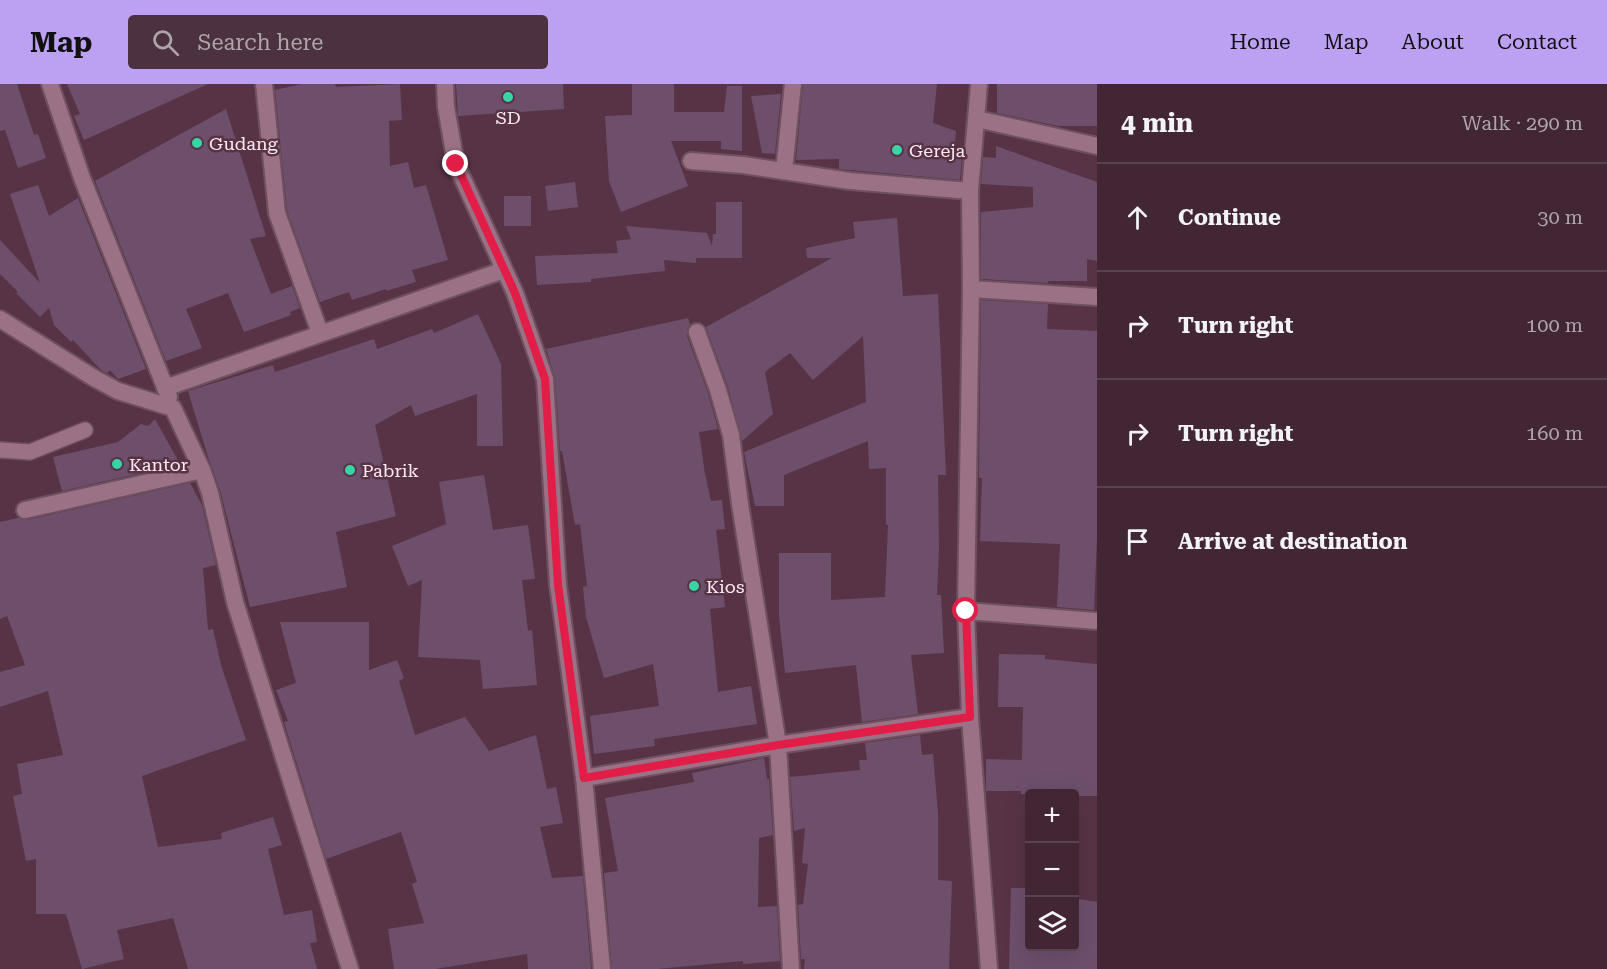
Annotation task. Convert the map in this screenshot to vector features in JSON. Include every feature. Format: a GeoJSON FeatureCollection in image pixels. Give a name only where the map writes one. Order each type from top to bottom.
{"type":"FeatureCollection","features":[{"type":"Feature","properties":{"kind":"street"},"geometry":{"type":"LineString","coordinates":[[50,84],[82,178],[173,408],[202,470],[210,493],[235,602],[350,969]]}},
{"type":"Feature","properties":{"kind":"street"},"geometry":{"type":"LineString","coordinates":[[264,84],[277,213],[320,333]]}},
{"type":"Feature","properties":{"kind":"street"},"geometry":{"type":"LineString","coordinates":[[445,84],[446,107],[456,164],[515,293],[545,379],[558,585],[584,778],[602,969]]}},
{"type":"Feature","properties":{"kind":"street"},"geometry":{"type":"LineString","coordinates":[[784,171],[794,84]]}},
{"type":"Feature","properties":{"kind":"street"},"geometry":{"type":"LineString","coordinates":[[980,84],[970,191],[971,290],[966,611],[970,717],[989,969]]}},
{"type":"Feature","properties":{"kind":"street"},"geometry":{"type":"LineString","coordinates":[[977,119],[1097,146]]}},
{"type":"Feature","properties":{"kind":"street"},"geometry":{"type":"LineString","coordinates":[[691,161],[744,165],[850,181],[970,191]]}},
{"type":"Feature","properties":{"kind":"street"},"geometry":{"type":"LineString","coordinates":[[165,388],[504,270]]}},
{"type":"Feature","properties":{"kind":"street"},"geometry":{"type":"LineString","coordinates":[[971,290],[1097,297]]}},
{"type":"Feature","properties":{"kind":"street"},"geometry":{"type":"LineString","coordinates":[[1,321],[118,391],[173,408]]}},
{"type":"Feature","properties":{"kind":"street"},"geometry":{"type":"LineString","coordinates":[[697,332],[731,435],[778,745],[790,969]]}},
{"type":"Feature","properties":{"kind":"street"},"geometry":{"type":"LineString","coordinates":[[25,510],[202,470]]}},
{"type":"Feature","properties":{"kind":"street"},"geometry":{"type":"LineString","coordinates":[[966,611],[1097,621]]}},
{"type":"Feature","properties":{"kind":"street"},"geometry":{"type":"LineString","coordinates":[[584,778],[778,745],[970,717]]}},
{"type":"Feature","properties":{"kind":"lane"},"geometry":{"type":"LineString","coordinates":[[0,450],[30,453],[85,430]]}},
{"type":"Feature","properties":{"kind":"building"},"geometry":{"type":"Polygon","coordinates":[[[0,84],[17,84],[34,135],[38,134],[46,158],[18,168],[5,130],[0,131],[0,84]]]}},
{"type":"Feature","properties":{"kind":"building"},"geometry":{"type":"Polygon","coordinates":[[[67,84],[208,84],[84,140],[74,116],[80,114],[67,84]]]}},
{"type":"Feature","properties":{"kind":"building"},"geometry":{"type":"Polygon","coordinates":[[[302,84],[335,84],[336,87],[400,84],[402,120],[389,121],[390,166],[408,162],[414,188],[426,185],[448,260],[412,270],[416,282],[352,300],[349,292],[320,302],[287,211],[275,90],[302,84]]]}},
{"type":"Feature","properties":{"kind":"building","name":"SD"},"geometry":{"type":"Polygon","coordinates":[[[456,84],[563,84],[564,109],[458,116],[456,84]]]}},
{"type":"Feature","properties":{"kind":"building"},"geometry":{"type":"Polygon","coordinates":[[[632,84],[674,84],[674,112],[724,112],[727,86],[742,86],[742,151],[721,149],[721,141],[671,141],[688,186],[621,212],[609,181],[605,116],[632,115],[632,84]]]}},
{"type":"Feature","properties":{"kind":"building"},"geometry":{"type":"Polygon","coordinates":[[[803,84],[937,84],[933,123],[956,131],[954,156],[962,156],[960,180],[839,169],[839,159],[796,160],[803,84]]]}},
{"type":"Feature","properties":{"kind":"building"},"geometry":{"type":"Polygon","coordinates":[[[997,84],[1097,84],[1097,126],[1058,126],[997,113],[997,84]]]}},
{"type":"Feature","properties":{"kind":"building"},"geometry":{"type":"Polygon","coordinates":[[[781,94],[775,154],[762,153],[751,96],[781,94]]]}},
{"type":"Feature","properties":{"kind":"building"},"geometry":{"type":"Polygon","coordinates":[[[226,109],[266,236],[250,239],[271,294],[292,286],[300,308],[290,312],[291,315],[244,332],[228,293],[186,309],[202,348],[166,361],[95,181],[226,109]]]}},
{"type":"Feature","properties":{"kind":"building"},"geometry":{"type":"Polygon","coordinates":[[[996,146],[1097,182],[1097,261],[1087,259],[1087,281],[1048,281],[1048,283],[981,279],[981,212],[1033,207],[1033,187],[981,184],[983,157],[996,158],[996,146]]]}},
{"type":"Feature","properties":{"kind":"building"},"geometry":{"type":"Polygon","coordinates":[[[575,182],[578,207],[548,211],[545,186],[575,182]]]}},
{"type":"Feature","properties":{"kind":"building"},"geometry":{"type":"Polygon","coordinates":[[[38,185],[49,216],[78,198],[146,369],[118,379],[110,370],[107,373],[101,370],[73,340],[71,342],[54,325],[49,308],[40,317],[0,274],[0,240],[40,283],[10,194],[38,185]]]}},
{"type":"Feature","properties":{"kind":"building"},"geometry":{"type":"Polygon","coordinates":[[[504,196],[531,196],[531,226],[504,226],[504,196]]]}},
{"type":"Feature","properties":{"kind":"building"},"geometry":{"type":"Polygon","coordinates":[[[716,202],[742,202],[742,258],[696,258],[696,263],[664,260],[665,271],[591,279],[591,282],[537,285],[535,256],[618,253],[616,241],[631,239],[626,226],[707,233],[712,246],[713,234],[716,234],[716,202]]]}},
{"type":"Feature","properties":{"kind":"building"},"geometry":{"type":"Polygon","coordinates":[[[897,218],[903,296],[938,294],[946,475],[938,475],[937,595],[941,595],[944,653],[911,655],[918,714],[862,722],[856,665],[785,673],[779,616],[779,553],[831,553],[831,600],[885,597],[888,525],[886,525],[886,468],[869,469],[868,441],[784,475],[784,506],[755,506],[744,452],[866,402],[863,336],[813,380],[790,353],[765,372],[773,414],[742,441],[728,387],[706,327],[832,258],[807,258],[806,248],[855,238],[853,222],[897,218]]]}},
{"type":"Feature","properties":{"kind":"building"},"geometry":{"type":"Polygon","coordinates":[[[981,300],[1048,304],[1047,329],[1097,331],[1097,537],[1094,610],[1057,607],[1060,544],[980,541],[981,300]]]}},
{"type":"Feature","properties":{"kind":"building"},"geometry":{"type":"Polygon","coordinates":[[[478,314],[501,364],[503,446],[477,446],[477,394],[415,416],[411,405],[375,425],[396,516],[336,532],[347,587],[250,607],[220,490],[188,391],[273,365],[275,372],[374,339],[377,349],[432,329],[434,333],[478,314]]]}},
{"type":"Feature","properties":{"kind":"building"},"geometry":{"type":"Polygon","coordinates":[[[688,318],[690,324],[687,336],[708,393],[718,429],[699,432],[711,501],[722,500],[725,529],[716,530],[725,607],[710,609],[718,692],[751,686],[757,724],[654,739],[655,746],[594,754],[590,716],[659,706],[653,664],[604,678],[586,617],[583,587],[587,586],[580,524],[575,525],[562,451],[560,451],[555,378],[546,349],[688,318]]]}},
{"type":"Feature","properties":{"kind":"building","name":"Kantor"},"geometry":{"type":"Polygon","coordinates":[[[155,419],[180,464],[62,491],[53,457],[118,442],[141,424],[148,426],[155,419]]]}},
{"type":"Feature","properties":{"kind":"building"},"geometry":{"type":"Polygon","coordinates":[[[484,475],[493,530],[528,525],[535,579],[522,580],[528,631],[532,630],[537,685],[483,689],[480,660],[418,657],[422,580],[408,586],[392,546],[446,524],[439,482],[484,475]]]}},
{"type":"Feature","properties":{"kind":"building"},"geometry":{"type":"Polygon","coordinates":[[[190,483],[202,505],[216,565],[203,568],[208,630],[213,629],[221,665],[246,740],[142,776],[158,847],[222,839],[221,833],[273,817],[282,845],[268,849],[284,915],[312,910],[317,942],[310,943],[317,969],[188,969],[173,918],[117,930],[124,959],[82,969],[66,914],[36,914],[36,859],[26,861],[13,796],[22,794],[17,764],[63,755],[48,691],[0,707],[0,672],[25,665],[7,616],[0,619],[0,522],[18,518],[27,520],[190,483]]]}},
{"type":"Feature","properties":{"kind":"building"},"geometry":{"type":"Polygon","coordinates":[[[280,622],[369,622],[369,670],[397,660],[404,678],[399,681],[415,735],[465,717],[489,751],[536,735],[547,789],[556,787],[563,823],[540,827],[552,878],[583,876],[591,969],[528,969],[527,954],[435,969],[394,969],[388,929],[424,923],[412,884],[417,882],[401,832],[326,859],[284,722],[288,721],[276,690],[296,683],[280,622]]]}},
{"type":"Feature","properties":{"kind":"building"},"geometry":{"type":"Polygon","coordinates":[[[999,654],[1045,655],[1045,659],[1097,664],[1097,796],[1079,796],[1079,789],[1025,789],[1025,794],[1021,794],[1021,791],[986,791],[986,759],[1022,760],[1023,707],[998,707],[999,654]]]}},
{"type":"Feature","properties":{"kind":"building"},"geometry":{"type":"Polygon","coordinates":[[[920,735],[922,755],[933,754],[938,813],[938,880],[952,881],[949,969],[804,969],[805,959],[801,959],[798,905],[803,904],[808,864],[802,863],[805,828],[794,831],[790,777],[860,770],[859,760],[867,760],[865,743],[920,735]]]}},
{"type":"Feature","properties":{"kind":"building"},"geometry":{"type":"Polygon","coordinates":[[[764,758],[767,779],[769,779],[773,835],[759,838],[758,907],[777,906],[780,961],[743,964],[743,961],[657,969],[612,969],[604,873],[618,871],[605,798],[694,782],[692,773],[764,758]]]}},
{"type":"Feature","properties":{"kind":"building"},"geometry":{"type":"Polygon","coordinates":[[[1011,888],[1025,888],[1025,951],[1079,951],[1079,899],[1097,902],[1097,969],[1009,969],[1011,888]]]}},
{"type":"Feature","properties":{"kind":"place","name":"SD"},"geometry":{"type":"Point","coordinates":[508,97]}},
{"type":"Feature","properties":{"kind":"place","name":"Gudang"},"geometry":{"type":"Point","coordinates":[197,143]}},
{"type":"Feature","properties":{"kind":"place","name":"Gereja"},"geometry":{"type":"Point","coordinates":[897,150]}},
{"type":"Feature","properties":{"kind":"place","name":"Kantor"},"geometry":{"type":"Point","coordinates":[117,464]}},
{"type":"Feature","properties":{"kind":"place","name":"Pabrik"},"geometry":{"type":"Point","coordinates":[350,470]}},
{"type":"Feature","properties":{"kind":"place","name":"Kios"},"geometry":{"type":"Point","coordinates":[694,586]}},
{"type":"Feature","properties":{"kind":"route"},"geometry":{"type":"LineString","coordinates":[[456,164],[515,293],[545,379],[558,585],[584,778],[778,745],[970,717],[966,611]]}}]}
